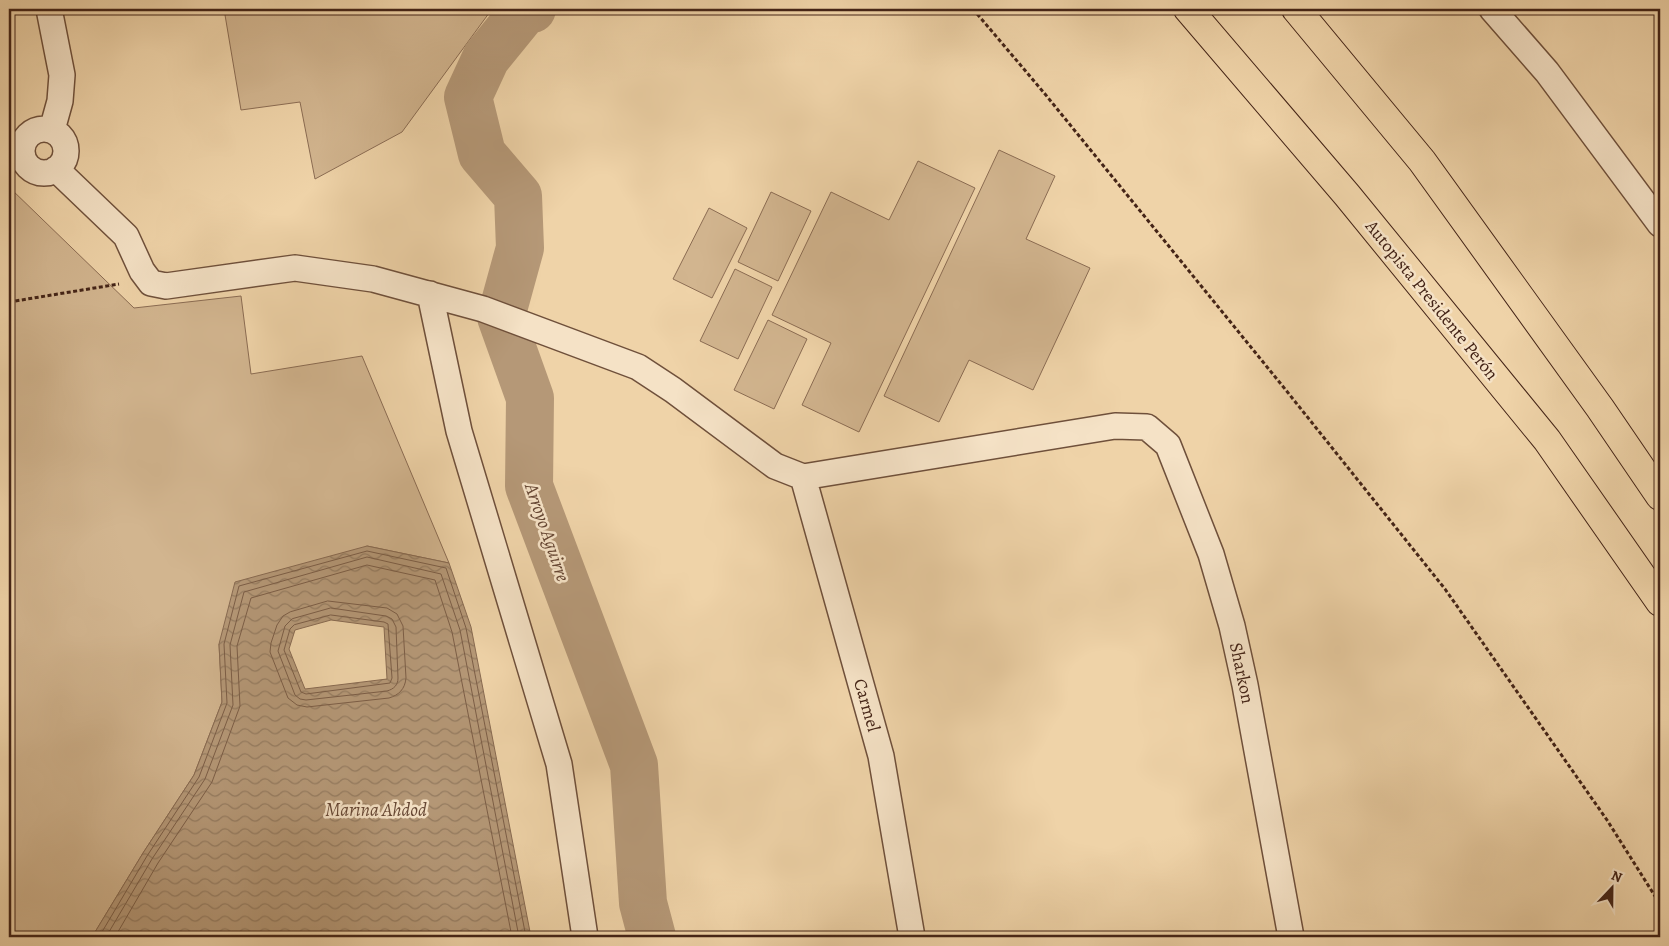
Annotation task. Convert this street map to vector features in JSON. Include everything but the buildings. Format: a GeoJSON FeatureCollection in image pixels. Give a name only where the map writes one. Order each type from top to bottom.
{"type":"FeatureCollection","features":[{"type":"Feature","properties":{"kind":"highway","name":"Autopista Presidente Perón"},"geometry":{"type":"LineString","coordinates":[[1188,9],[1347,195],[1547,440],[1660,602]]}},
{"type":"Feature","properties":{"kind":"highway"},"geometry":{"type":"LineString","coordinates":[[1296,9],[1422,161],[1600,408],[1660,496]]}},
{"type":"Feature","properties":{"kind":"street"},"geometry":{"type":"LineString","coordinates":[[49,9],[62,75],[60,101],[52,130]]}},
{"type":"Feature","properties":{"kind":"street"},"geometry":{"type":"LineString","coordinates":[[1501,10],[1660,224]]}},
{"type":"Feature","properties":{"kind":"street"},"geometry":{"type":"LineString","coordinates":[[44,128],[58,133],[65,145],[65,158],[56,169],[41,173],[34,171],[23,160],[21,153],[25,138],[30,133],[44,128]]}},
{"type":"Feature","properties":{"kind":"street"},"geometry":{"type":"LineString","coordinates":[[56,169],[126,236],[142,271],[151,283],[166,286],[295,268],[372,279],[483,309],[638,367],[673,390],[776,466],[803,477]]}},
{"type":"Feature","properties":{"kind":"street"},"geometry":{"type":"LineString","coordinates":[[430,294],[459,431],[559,764],[585,937]]}},
{"type":"Feature","properties":{"kind":"street","name":"Sharkon"},"geometry":{"type":"LineString","coordinates":[[803,477],[1115,426],[1147,427],[1168,446],[1211,554],[1232,626],[1246,685],[1291,937]]}},
{"type":"Feature","properties":{"kind":"street","name":"Carmel"},"geometry":{"type":"LineString","coordinates":[[803,477],[881,756],[912,937]]}},
{"type":"Feature","properties":{"kind":"path"},"geometry":{"type":"LineString","coordinates":[[973,9],[1052,102],[1286,389],[1445,589],[1607,820],[1660,904]]}},
{"type":"Feature","properties":{"kind":"path"},"geometry":{"type":"LineString","coordinates":[[9,302],[139,280],[151,283]]}},
{"type":"Feature","properties":{"kind":"shaded area"},"geometry":{"type":"Polygon","coordinates":[[[224,9],[492,9],[402,132],[315,179],[300,102],[241,110],[224,9]]]}},
{"type":"Feature","properties":{"kind":"shaded area"},"geometry":{"type":"Polygon","coordinates":[[[999,150],[1055,176],[1026,239],[1090,268],[1033,390],[969,360],[939,422],[884,396],[999,150]]]}},
{"type":"Feature","properties":{"kind":"shaded area"},"geometry":{"type":"Polygon","coordinates":[[[918,161],[975,188],[859,432],[802,405],[831,343],[772,315],[831,192],[889,220],[918,161]]]}},
{"type":"Feature","properties":{"kind":"shaded area"},"geometry":{"type":"Polygon","coordinates":[[[9,187],[134,308],[241,296],[251,374],[362,356],[449,563],[367,546],[219,644],[222,702],[194,775],[143,853],[92,937],[9,937],[9,187]]]}},
{"type":"Feature","properties":{"kind":"shaded area"},"geometry":{"type":"Polygon","coordinates":[[[771,192],[811,211],[778,281],[738,262],[771,192]]]}},
{"type":"Feature","properties":{"kind":"shaded area"},"geometry":{"type":"Polygon","coordinates":[[[709,208],[747,228],[712,298],[673,279],[709,208]]]}},
{"type":"Feature","properties":{"kind":"shaded area"},"geometry":{"type":"Polygon","coordinates":[[[735,269],[772,287],[738,359],[700,341],[735,269]]]}},
{"type":"Feature","properties":{"kind":"shaded area"},"geometry":{"type":"Polygon","coordinates":[[[768,320],[807,339],[774,409],[734,390],[768,320]]]}},
{"type":"Feature","properties":{"kind":"water","name":"Marina Ahdod"},"geometry":{"type":"Polygon","coordinates":[[[367,546],[449,563],[471,627],[531,937],[92,937],[143,853],[194,775],[222,702],[219,644],[235,582],[367,546]],[[331,620],[295,630],[289,649],[305,689],[387,679],[384,627],[331,620]]]}},
{"type":"Feature","properties":{"kind":"waterway","name":"Arroyo Aguirre"},"geometry":{"type":"LineString","coordinates":[[532,9],[525,10],[486,58],[468,97],[482,154],[518,196],[520,248],[501,317],[530,398],[529,486],[634,765],[643,903],[652,937]]}}]}
